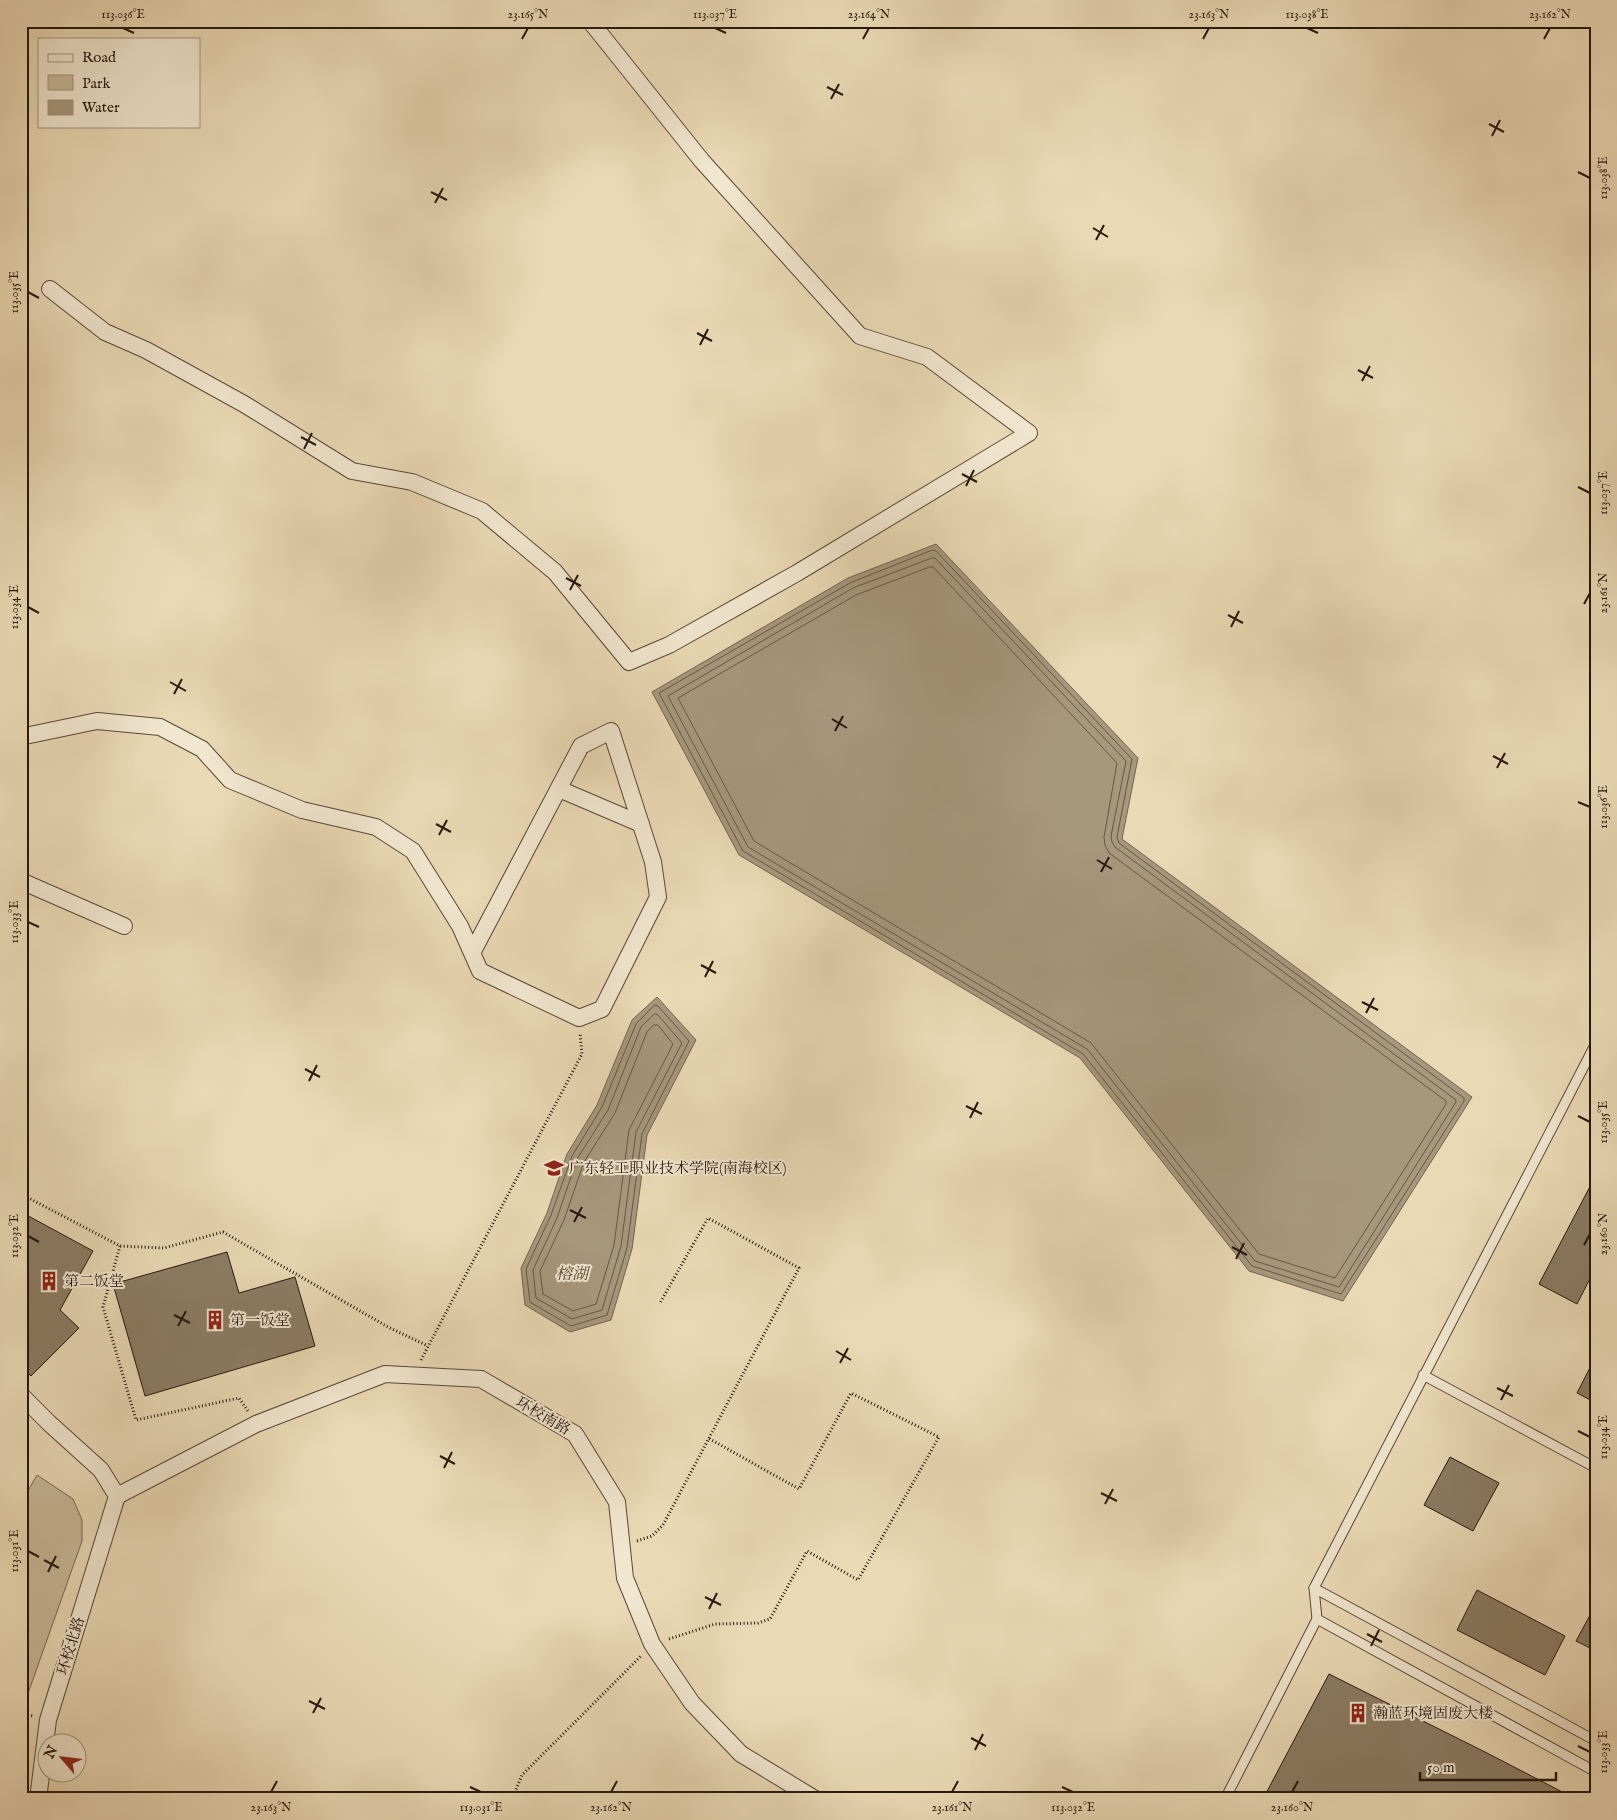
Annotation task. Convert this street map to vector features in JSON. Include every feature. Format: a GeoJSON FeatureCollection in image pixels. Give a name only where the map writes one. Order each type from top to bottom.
{"type":"FeatureCollection","features":[{"type":"Feature","properties":{"kind":"street"},"geometry":{"type":"LineString","coordinates":[[50,289],[105,332],[146,350],[244,404],[352,471],[412,482],[482,511],[554,572],[628,662],[668,645],[798,573],[1029,433],[927,357],[860,336],[702,161],[590,21]]}},
{"type":"Feature","properties":{"kind":"street"},"geometry":{"type":"LineString","coordinates":[[21,738],[97,721],[160,727],[202,750],[230,780],[302,810],[376,827],[413,850],[460,926],[472,954],[480,971],[579,1018],[602,1010],[658,897],[653,862],[611,731],[581,746],[472,954]]}},
{"type":"Feature","properties":{"kind":"street"},"geometry":{"type":"LineString","coordinates":[[559,789],[641,824]]}},
{"type":"Feature","properties":{"kind":"street"},"geometry":{"type":"LineString","coordinates":[[21,881],[124,926]]}},
{"type":"Feature","properties":{"kind":"street","name":"环校南路"},"geometry":{"type":"LineString","coordinates":[[117,1496],[256,1424],[386,1374],[481,1379],[575,1434],[617,1502],[625,1578],[652,1644],[692,1702],[741,1754],[815,1799]]}},
{"type":"Feature","properties":{"kind":"street"},"geometry":{"type":"LineString","coordinates":[[21,1395],[49,1424],[101,1470],[117,1496]]}},
{"type":"Feature","properties":{"kind":"street","name":"环校北路"},"geometry":{"type":"LineString","coordinates":[[38,1799],[48,1720],[117,1496]]}},
{"type":"Feature","properties":{"kind":"lane"},"geometry":{"type":"LineString","coordinates":[[1225,1799],[1317,1619],[1314,1588],[1596,1043]]}},
{"type":"Feature","properties":{"kind":"lane"},"geometry":{"type":"LineString","coordinates":[[1423,1375],[1596,1468]]}},
{"type":"Feature","properties":{"kind":"lane"},"geometry":{"type":"LineString","coordinates":[[1314,1588],[1596,1741]]}},
{"type":"Feature","properties":{"kind":"lane"},"geometry":{"type":"LineString","coordinates":[[1317,1619],[1596,1772]]}},
{"type":"Feature","properties":{"kind":"path"},"geometry":{"type":"LineString","coordinates":[[412,1376],[582,1054],[579,1018]]}},
{"type":"Feature","properties":{"kind":"path"},"geometry":{"type":"LineString","coordinates":[[21,1194],[120,1246],[164,1248],[223,1232],[388,1327],[428,1346]]}},
{"type":"Feature","properties":{"kind":"path"},"geometry":{"type":"LineString","coordinates":[[622,1546],[652,1536],[663,1525],[798,1268],[708,1218],[660,1303]]}},
{"type":"Feature","properties":{"kind":"path"},"geometry":{"type":"LineString","coordinates":[[120,1246],[103,1307],[136,1420],[239,1398],[256,1424]]}},
{"type":"Feature","properties":{"kind":"path"},"geometry":{"type":"LineString","coordinates":[[512,1799],[522,1775],[652,1644],[715,1624],[758,1623],[770,1619],[807,1551],[858,1580],[939,1437],[851,1393],[799,1489],[708,1438]]}},
{"type":"Feature","properties":{"kind":"path"},"geometry":{"type":"LineString","coordinates":[[21,1461],[26,1479],[21,1487]]}},
{"type":"Feature","properties":{"kind":"green space"},"geometry":{"type":"Polygon","coordinates":[[[37,1475],[73,1499],[82,1520],[82,1541],[26,1699],[21,1696],[21,1503],[37,1475]]]}},
{"type":"Feature","properties":{"kind":"water"},"geometry":{"type":"Polygon","coordinates":[[[936,544],[1138,758],[1122,839],[1472,1097],[1343,1301],[1249,1271],[1080,1058],[739,855],[652,692],[848,578],[936,544]]]}},
{"type":"Feature","properties":{"kind":"water","name":"榕湖"},"geometry":{"type":"Polygon","coordinates":[[[657,997],[696,1040],[647,1135],[632,1249],[611,1320],[570,1332],[525,1305],[521,1268],[547,1213],[567,1154],[597,1105],[632,1020],[657,997]]]}},
{"type":"Feature","properties":{"kind":"building"},"geometry":{"type":"Polygon","coordinates":[[[1596,1175],[1596,1267],[1577,1304],[1539,1284],[1596,1175]]]}},
{"type":"Feature","properties":{"kind":"building","name":"第二饭堂"},"geometry":{"type":"Polygon","coordinates":[[[21,1212],[93,1251],[60,1310],[79,1328],[31,1376],[21,1366],[21,1212]]]}},
{"type":"Feature","properties":{"kind":"building","name":"第一饭堂"},"geometry":{"type":"Polygon","coordinates":[[[227,1252],[239,1293],[295,1277],[315,1346],[145,1396],[113,1284],[227,1252]]]}},
{"type":"Feature","properties":{"kind":"building"},"geometry":{"type":"Polygon","coordinates":[[[1596,1356],[1596,1403],[1577,1393],[1596,1356]]]}},
{"type":"Feature","properties":{"kind":"building"},"geometry":{"type":"Polygon","coordinates":[[[1450,1457],[1499,1483],[1473,1531],[1424,1505],[1450,1457]]]}},
{"type":"Feature","properties":{"kind":"building"},"geometry":{"type":"Polygon","coordinates":[[[1477,1590],[1565,1636],[1545,1675],[1457,1630],[1477,1590]]]}},
{"type":"Feature","properties":{"kind":"building"},"geometry":{"type":"Polygon","coordinates":[[[1596,1604],[1596,1651],[1576,1641],[1596,1604]]]}},
{"type":"Feature","properties":{"kind":"building","name":"瀚蓝环境固废大楼"},"geometry":{"type":"Polygon","coordinates":[[[1329,1674],[1485,1752],[1576,1799],[1263,1799],[1329,1674]]]}},
{"type":"Feature","properties":{"kind":"place","name":"广东轻工职业技术学院(南海校区)"},"geometry":{"type":"Point","coordinates":[554,1168]}},
{"type":"Feature","properties":{"kind":"place","name":"第二饭堂"},"geometry":{"type":"Point","coordinates":[49,1281]}},
{"type":"Feature","properties":{"kind":"place","name":"第一饭堂"},"geometry":{"type":"Point","coordinates":[215,1320]}},
{"type":"Feature","properties":{"kind":"place","name":"瀚蓝环境固废大楼"},"geometry":{"type":"Point","coordinates":[1358,1713]}}]}
